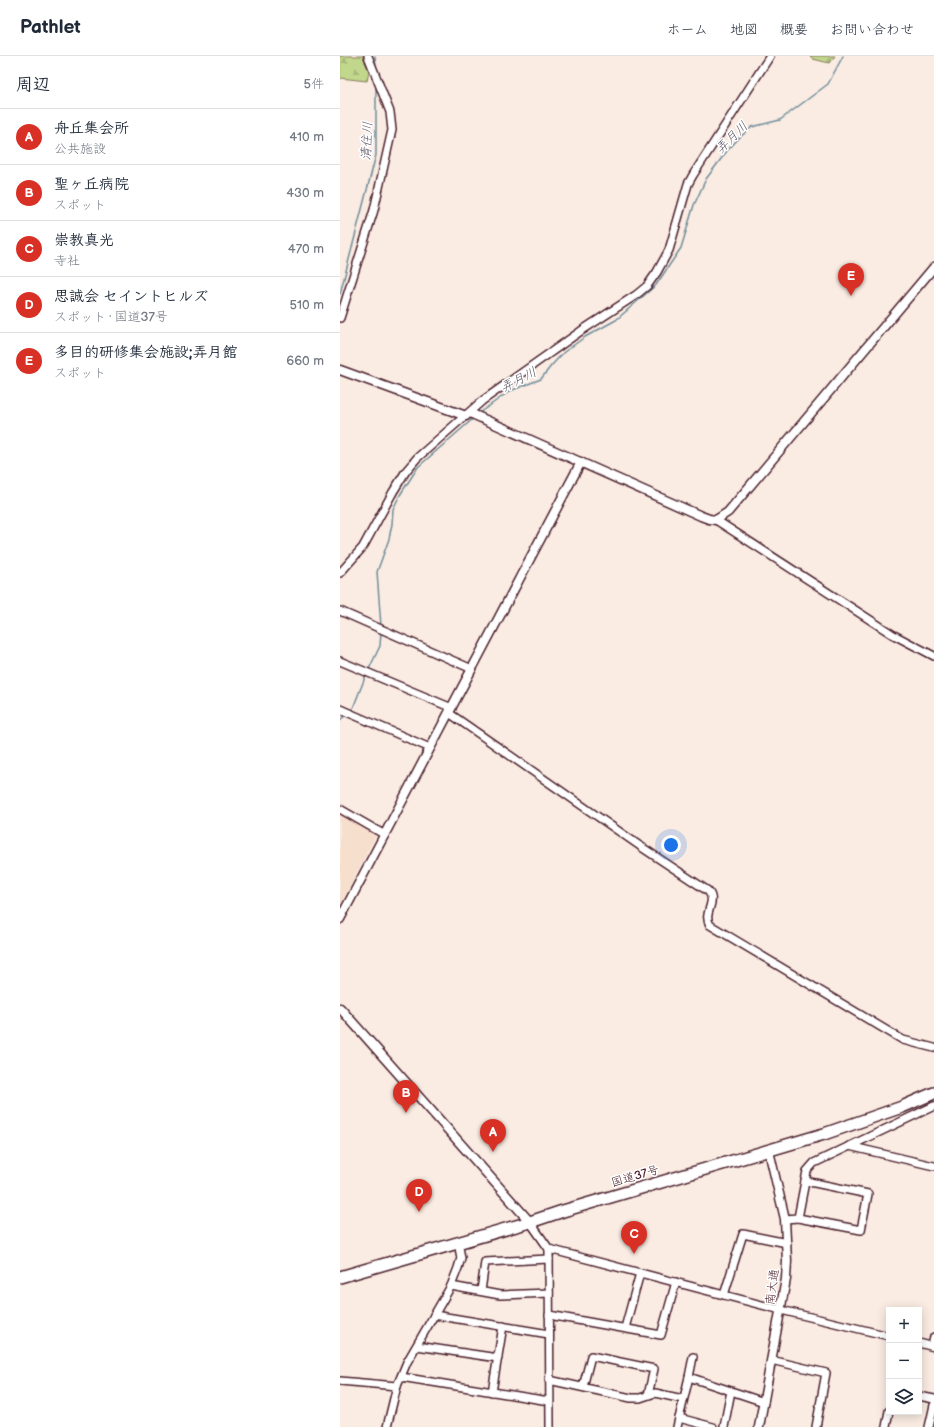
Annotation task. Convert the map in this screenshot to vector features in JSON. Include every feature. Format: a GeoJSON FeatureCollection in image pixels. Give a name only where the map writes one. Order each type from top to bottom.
{"type":"FeatureCollection","features":[{"type":"Feature","properties":{"kind":"highway","name":"国道37号"},"geometry":{"type":"LineString","coordinates":[[340,1277],[530,1222],[562,1211],[838,1129],[902,1107],[934,1093]]}},
{"type":"Feature","properties":{"kind":"street"},"geometry":{"type":"LineString","coordinates":[[340,318],[374,210],[392,130],[390,112],[368,56]]}},
{"type":"Feature","properties":{"kind":"street"},"geometry":{"type":"LineString","coordinates":[[340,573],[362,547],[406,471],[417,458],[482,401],[581,331],[636,295],[646,286],[657,272],[669,250],[688,184],[770,56]]}},
{"type":"Feature","properties":{"kind":"street"},"geometry":{"type":"LineString","coordinates":[[716,520],[728,512],[934,267]]}},
{"type":"Feature","properties":{"kind":"street"},"geometry":{"type":"LineString","coordinates":[[340,370],[468,414],[581,462],[701,516],[716,520],[892,634],[934,656]]}},
{"type":"Feature","properties":{"kind":"street"},"geometry":{"type":"LineString","coordinates":[[340,919],[581,462]]}},
{"type":"Feature","properties":{"kind":"street"},"geometry":{"type":"LineString","coordinates":[[340,611],[472,669]]}},
{"type":"Feature","properties":{"kind":"street"},"geometry":{"type":"LineString","coordinates":[[340,661],[368,672],[450,710],[640,846],[708,891],[712,899],[707,917],[707,921],[710,925],[903,1040],[934,1048]]}},
{"type":"Feature","properties":{"kind":"street"},"geometry":{"type":"LineString","coordinates":[[345,712],[430,748]]}},
{"type":"Feature","properties":{"kind":"street"},"geometry":{"type":"LineString","coordinates":[[340,809],[385,835]]}},
{"type":"Feature","properties":{"kind":"street"},"geometry":{"type":"LineString","coordinates":[[340,1008],[530,1222],[549,1249],[781,1310],[886,1335]]}},
{"type":"Feature","properties":{"kind":"street"},"geometry":{"type":"LineString","coordinates":[[798,1218],[807,1171],[814,1163],[934,1106]]}},
{"type":"Feature","properties":{"kind":"street"},"geometry":{"type":"LineString","coordinates":[[849,1146],[934,1166]]}},
{"type":"Feature","properties":{"kind":"street","name":"南大通"},"geometry":{"type":"LineString","coordinates":[[759,1427],[781,1310],[788,1261],[785,1219],[769,1150]]}},
{"type":"Feature","properties":{"kind":"street"},"geometry":{"type":"LineString","coordinates":[[785,1219],[798,1218],[861,1230],[868,1194],[805,1181]]}},
{"type":"Feature","properties":{"kind":"street"},"geometry":{"type":"LineString","coordinates":[[724,1295],[743,1234],[787,1243]]}},
{"type":"Feature","properties":{"kind":"street"},"geometry":{"type":"LineString","coordinates":[[387,1427],[397,1386],[407,1362],[451,1286],[461,1258],[458,1242]]}},
{"type":"Feature","properties":{"kind":"street"},"geometry":{"type":"LineString","coordinates":[[549,1249],[550,1427]]}},
{"type":"Feature","properties":{"kind":"street"},"geometry":{"type":"LineString","coordinates":[[481,1291],[485,1262],[548,1259]]}},
{"type":"Feature","properties":{"kind":"street"},"geometry":{"type":"LineString","coordinates":[[624,1328],[640,1273]]}},
{"type":"Feature","properties":{"kind":"street"},"geometry":{"type":"LineString","coordinates":[[549,1315],[661,1335],[676,1282]]}},
{"type":"Feature","properties":{"kind":"street"},"geometry":{"type":"LineString","coordinates":[[451,1286],[500,1295],[549,1293]]}},
{"type":"Feature","properties":{"kind":"street"},"geometry":{"type":"LineString","coordinates":[[434,1315],[549,1334]]}},
{"type":"Feature","properties":{"kind":"street"},"geometry":{"type":"LineString","coordinates":[[492,1392],[503,1326]]}},
{"type":"Feature","properties":{"kind":"street"},"geometry":{"type":"LineString","coordinates":[[922,1344],[933,1346],[934,1338]]}},
{"type":"Feature","properties":{"kind":"street"},"geometry":{"type":"LineString","coordinates":[[417,1346],[498,1358]]}},
{"type":"Feature","properties":{"kind":"street"},"geometry":{"type":"LineString","coordinates":[[583,1387],[591,1356],[654,1369],[648,1395]]}},
{"type":"Feature","properties":{"kind":"street"},"geometry":{"type":"LineString","coordinates":[[677,1427],[694,1357]]}},
{"type":"Feature","properties":{"kind":"street"},"geometry":{"type":"LineString","coordinates":[[772,1360],[826,1373],[816,1427]]}},
{"type":"Feature","properties":{"kind":"street"},"geometry":{"type":"LineString","coordinates":[[401,1377],[550,1401]]}},
{"type":"Feature","properties":{"kind":"street"},"geometry":{"type":"LineString","coordinates":[[689,1377],[764,1402]]}},
{"type":"Feature","properties":{"kind":"street"},"geometry":{"type":"LineString","coordinates":[[549,1380],[631,1398],[640,1398],[655,1393],[684,1399]]}},
{"type":"Feature","properties":{"kind":"street"},"geometry":{"type":"LineString","coordinates":[[340,1381],[397,1386]]}},
{"type":"Feature","properties":{"kind":"street"},"geometry":{"type":"LineString","coordinates":[[724,1427],[731,1391]]}},
{"type":"Feature","properties":{"kind":"street"},"geometry":{"type":"LineString","coordinates":[[922,1397],[934,1399]]}},
{"type":"Feature","properties":{"kind":"street"},"geometry":{"type":"LineString","coordinates":[[929,1427],[934,1405]]}},
{"type":"Feature","properties":{"kind":"street"},"geometry":{"type":"LineString","coordinates":[[886,1427],[888,1415]]}},
{"type":"Feature","properties":{"kind":"street"},"geometry":{"type":"LineString","coordinates":[[679,1418],[713,1427]]}},
{"type":"Feature","properties":{"kind":"shaded area"},"geometry":{"type":"Polygon","coordinates":[[[340,812],[375,832],[375,837],[340,906],[340,812]]]}},
{"type":"Feature","properties":{"kind":"green space"},"geometry":{"type":"Polygon","coordinates":[[[340,56],[363,56],[369,72],[367,81],[340,78],[340,56]]]}},
{"type":"Feature","properties":{"kind":"green space"},"geometry":{"type":"Polygon","coordinates":[[[810,56],[835,56],[829,63],[813,59],[810,56]]]}},
{"type":"Feature","properties":{"kind":"waterway","name":"清住川"},"geometry":{"type":"LineString","coordinates":[[375,56],[376,66]]}},
{"type":"Feature","properties":{"kind":"waterway","name":"弄月川"},"geometry":{"type":"LineString","coordinates":[[479,413],[510,391],[541,379],[564,352],[585,337],[616,320],[656,285],[681,248],[694,205],[706,179],[727,151],[752,127],[780,120],[828,84],[843,56]]}},
{"type":"Feature","properties":{"kind":"waterway","name":"清住川"},"geometry":{"type":"LineString","coordinates":[[340,294],[376,155],[376,86]]}},
{"type":"Feature","properties":{"kind":"waterway","name":"弄月川"},"geometry":{"type":"LineString","coordinates":[[381,626],[377,572],[389,539],[393,509],[418,467],[475,417]]}},
{"type":"Feature","properties":{"kind":"waterway","name":"弄月川"},"geometry":{"type":"LineString","coordinates":[[369,669],[380,646],[381,632]]}},
{"type":"Feature","properties":{"kind":"waterway","name":"弄月川"},"geometry":{"type":"LineString","coordinates":[[350,711],[353,708],[366,675]]}},
{"type":"Feature","properties":{"kind":"waterway","name":"弄月川"},"geometry":{"type":"LineString","coordinates":[[340,720],[346,715]]}},
{"type":"Feature","properties":{"kind":"place","name":"多目的研修集会施設;弄月館"},"geometry":{"type":"Point","coordinates":[851,296]}},
{"type":"Feature","properties":{"kind":"place","name":"聖ヶ丘病院"},"geometry":{"type":"Point","coordinates":[406,1113]}},
{"type":"Feature","properties":{"kind":"place","name":"舟丘集会所"},"geometry":{"type":"Point","coordinates":[493,1152]}},
{"type":"Feature","properties":{"kind":"place","name":"思誠会 セイントヒルズ"},"geometry":{"type":"Point","coordinates":[419,1212]}},
{"type":"Feature","properties":{"kind":"place","name":"崇教真光"},"geometry":{"type":"Point","coordinates":[634,1254]}}]}
